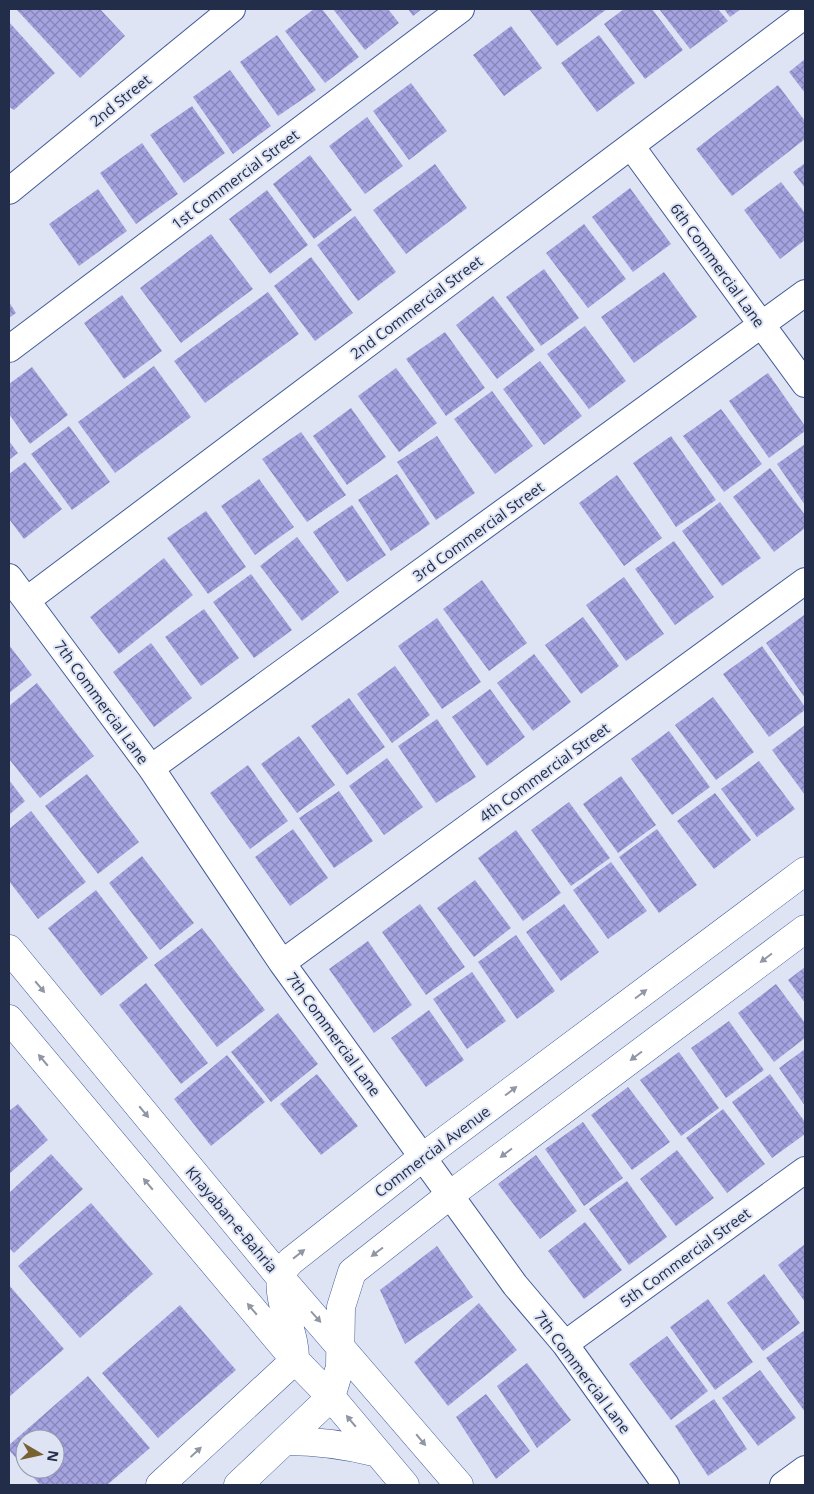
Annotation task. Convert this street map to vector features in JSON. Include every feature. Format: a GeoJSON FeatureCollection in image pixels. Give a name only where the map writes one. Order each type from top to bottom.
{"type":"FeatureCollection","features":[{"type":"Feature","properties":{"kind":"main road","name":"Commercial Avenue"},"geometry":{"type":"LineString","coordinates":[[280,1277],[291,1261],[423,1157],[805,871]]}},
{"type":"Feature","properties":{"kind":"main road"},"geometry":{"type":"LineString","coordinates":[[238,1485],[331,1397],[340,1367],[341,1307],[352,1272],[450,1195],[805,929]]}},
{"type":"Feature","properties":{"kind":"main road","name":"Khayaban-e-Bahria"},"geometry":{"type":"LineString","coordinates":[[9,950],[280,1277],[340,1344],[459,1485]]}},
{"type":"Feature","properties":{"kind":"main road"},"geometry":{"type":"LineString","coordinates":[[9,1019],[296,1360],[331,1397],[405,1485]]}},
{"type":"Feature","properties":{"kind":"main road"},"geometry":{"type":"LineString","coordinates":[[280,1277],[295,1344],[296,1360]]}},
{"type":"Feature","properties":{"kind":"main road"},"geometry":{"type":"LineString","coordinates":[[160,1485],[296,1360]]}},
{"type":"Feature","properties":{"kind":"main road"},"geometry":{"type":"LineString","coordinates":[[286,1441],[347,1445],[378,1453]]}},
{"type":"Feature","properties":{"kind":"street","name":"2nd Street"},"geometry":{"type":"LineString","coordinates":[[9,191],[232,9]]}},
{"type":"Feature","properties":{"kind":"street","name":"1st Commercial Street"},"geometry":{"type":"LineString","coordinates":[[9,349],[462,9]]}},
{"type":"Feature","properties":{"kind":"street","name":"2nd Commercial Street"},"geometry":{"type":"LineString","coordinates":[[27,600],[805,15]]}},
{"type":"Feature","properties":{"kind":"street","name":"6th Commercial Lane"},"geometry":{"type":"LineString","coordinates":[[631,146],[805,384]]}},
{"type":"Feature","properties":{"kind":"street","name":"3rd Commercial Street"},"geometry":{"type":"LineString","coordinates":[[151,768],[805,292]]}},
{"type":"Feature","properties":{"kind":"street","name":"7th Commercial Lane"},"geometry":{"type":"LineString","coordinates":[[9,577],[151,768],[282,963],[515,1285],[565,1344],[666,1485]]}},
{"type":"Feature","properties":{"kind":"street","name":"4th Commercial Street"},"geometry":{"type":"LineString","coordinates":[[282,963],[805,581]]}},
{"type":"Feature","properties":{"kind":"street","name":"5th Commercial Street"},"geometry":{"type":"LineString","coordinates":[[565,1344],[805,1170]]}},
{"type":"Feature","properties":{"kind":"street"},"geometry":{"type":"LineString","coordinates":[[783,1485],[805,1469]]}},
{"type":"Feature","properties":{"kind":"building"},"geometry":{"type":"Polygon","coordinates":[[[16,9],[100,9],[125,36],[80,78],[16,9]]]}},
{"type":"Feature","properties":{"kind":"building"},"geometry":{"type":"Polygon","coordinates":[[[314,9],[322,9],[359,57],[325,83],[285,31],[314,9]]]}},
{"type":"Feature","properties":{"kind":"building"},"geometry":{"type":"Polygon","coordinates":[[[333,9],[388,9],[399,23],[365,50],[333,9]]]}},
{"type":"Feature","properties":{"kind":"building"},"geometry":{"type":"Polygon","coordinates":[[[408,9],[422,9],[413,16],[408,9]]]}},
{"type":"Feature","properties":{"kind":"building"},"geometry":{"type":"Polygon","coordinates":[[[529,9],[607,9],[557,46],[529,9]]]}},
{"type":"Feature","properties":{"kind":"building"},"geometry":{"type":"Polygon","coordinates":[[[624,9],[652,9],[683,50],[645,79],[604,24],[624,9]]]}},
{"type":"Feature","properties":{"kind":"building"},"geometry":{"type":"Polygon","coordinates":[[[659,9],[718,9],[728,21],[690,49],[659,9]]]}},
{"type":"Feature","properties":{"kind":"building"},"geometry":{"type":"Polygon","coordinates":[[[724,9],[741,9],[730,17],[724,9]]]}},
{"type":"Feature","properties":{"kind":"building"},"geometry":{"type":"Polygon","coordinates":[[[9,22],[55,73],[14,110],[9,107],[9,22]]]}},
{"type":"Feature","properties":{"kind":"building"},"geometry":{"type":"Polygon","coordinates":[[[511,26],[542,68],[504,96],[473,55],[511,26]]]}},
{"type":"Feature","properties":{"kind":"building"},"geometry":{"type":"Polygon","coordinates":[[[277,35],[316,90],[278,116],[240,62],[277,35]]]}},
{"type":"Feature","properties":{"kind":"building"},"geometry":{"type":"Polygon","coordinates":[[[599,35],[635,83],[597,112],[561,63],[599,35]]]}},
{"type":"Feature","properties":{"kind":"building"},"geometry":{"type":"Polygon","coordinates":[[[805,59],[805,93],[789,72],[805,59]]]}},
{"type":"Feature","properties":{"kind":"building"},"geometry":{"type":"Polygon","coordinates":[[[230,70],[271,126],[233,154],[193,97],[230,70]]]}},
{"type":"Feature","properties":{"kind":"building"},"geometry":{"type":"Polygon","coordinates":[[[411,83],[447,131],[409,160],[373,111],[411,83]]]}},
{"type":"Feature","properties":{"kind":"building"},"geometry":{"type":"Polygon","coordinates":[[[778,85],[805,121],[805,139],[732,196],[696,149],[778,85]]]}},
{"type":"Feature","properties":{"kind":"building"},"geometry":{"type":"Polygon","coordinates":[[[192,106],[225,153],[184,183],[150,135],[192,106]]]}},
{"type":"Feature","properties":{"kind":"building"},"geometry":{"type":"Polygon","coordinates":[[[367,117],[403,166],[365,194],[329,146],[367,117]]]}},
{"type":"Feature","properties":{"kind":"building"},"geometry":{"type":"Polygon","coordinates":[[[142,143],[178,194],[136,224],[100,173],[142,143]]]}},
{"type":"Feature","properties":{"kind":"building"},"geometry":{"type":"Polygon","coordinates":[[[310,155],[352,210],[314,239],[273,184],[310,155]]]}},
{"type":"Feature","properties":{"kind":"building"},"geometry":{"type":"Polygon","coordinates":[[[805,163],[805,188],[793,172],[805,163]]]}},
{"type":"Feature","properties":{"kind":"building"},"geometry":{"type":"Polygon","coordinates":[[[435,164],[467,208],[406,254],[373,210],[435,164]]]}},
{"type":"Feature","properties":{"kind":"building"},"geometry":{"type":"Polygon","coordinates":[[[781,182],[805,213],[805,240],[780,259],[744,210],[781,182]]]}},
{"type":"Feature","properties":{"kind":"building"},"geometry":{"type":"Polygon","coordinates":[[[630,188],[671,244],[633,272],[592,217],[630,188]]]}},
{"type":"Feature","properties":{"kind":"building"},"geometry":{"type":"Polygon","coordinates":[[[98,189],[127,231],[79,266],[49,224],[98,189]]]}},
{"type":"Feature","properties":{"kind":"building"},"geometry":{"type":"Polygon","coordinates":[[[267,190],[308,245],[270,274],[229,219],[267,190]]]}},
{"type":"Feature","properties":{"kind":"building"},"geometry":{"type":"Polygon","coordinates":[[[355,216],[396,272],[358,301],[317,245],[355,216]]]}},
{"type":"Feature","properties":{"kind":"building"},"geometry":{"type":"Polygon","coordinates":[[[584,224],[626,279],[588,308],[546,253],[584,224]]]}},
{"type":"Feature","properties":{"kind":"building"},"geometry":{"type":"Polygon","coordinates":[[[211,234],[253,289],[181,343],[140,288],[211,234]]]}},
{"type":"Feature","properties":{"kind":"building"},"geometry":{"type":"Polygon","coordinates":[[[311,257],[353,313],[315,341],[274,286],[311,257]]]}},
{"type":"Feature","properties":{"kind":"building"},"geometry":{"type":"Polygon","coordinates":[[[544,269],[579,318],[541,346],[506,297],[544,269]]]}},
{"type":"Feature","properties":{"kind":"building"},"geometry":{"type":"Polygon","coordinates":[[[664,272],[697,317],[634,363],[601,317],[664,272]]]}},
{"type":"Feature","properties":{"kind":"building"},"geometry":{"type":"Polygon","coordinates":[[[268,292],[299,334],[205,403],[174,361],[268,292]]]}},
{"type":"Feature","properties":{"kind":"building"},"geometry":{"type":"Polygon","coordinates":[[[122,295],[162,351],[124,379],[84,323],[122,295]]]}},
{"type":"Feature","properties":{"kind":"building"},"geometry":{"type":"Polygon","coordinates":[[[493,296],[535,350],[497,379],[456,325],[493,296]]]}},
{"type":"Feature","properties":{"kind":"building"},"geometry":{"type":"Polygon","coordinates":[[[9,302],[16,313],[9,318],[9,302]]]}},
{"type":"Feature","properties":{"kind":"building"},"geometry":{"type":"Polygon","coordinates":[[[585,326],[626,381],[589,409],[547,354],[585,326]]]}},
{"type":"Feature","properties":{"kind":"building"},"geometry":{"type":"Polygon","coordinates":[[[445,332],[485,388],[446,416],[406,359],[445,332]]]}},
{"type":"Feature","properties":{"kind":"building"},"geometry":{"type":"Polygon","coordinates":[[[540,361],[582,416],[544,445],[503,389],[540,361]]]}},
{"type":"Feature","properties":{"kind":"building"},"geometry":{"type":"Polygon","coordinates":[[[154,366],[191,417],[115,473],[78,422],[154,366]]]}},
{"type":"Feature","properties":{"kind":"building"},"geometry":{"type":"Polygon","coordinates":[[[32,367],[68,415],[30,444],[9,414],[9,384],[32,367]]]}},
{"type":"Feature","properties":{"kind":"building"},"geometry":{"type":"Polygon","coordinates":[[[396,368],[437,423],[399,452],[358,396],[396,368]]]}},
{"type":"Feature","properties":{"kind":"building"},"geometry":{"type":"Polygon","coordinates":[[[768,373],[805,426],[805,431],[769,458],[729,401],[768,373]]]}},
{"type":"Feature","properties":{"kind":"building"},"geometry":{"type":"Polygon","coordinates":[[[492,391],[533,446],[495,474],[454,419],[492,391]]]}},
{"type":"Feature","properties":{"kind":"building"},"geometry":{"type":"Polygon","coordinates":[[[351,408],[386,457],[347,485],[313,436],[351,408]]]}},
{"type":"Feature","properties":{"kind":"building"},"geometry":{"type":"Polygon","coordinates":[[[721,409],[762,464],[724,492],[683,436],[721,409]]]}},
{"type":"Feature","properties":{"kind":"building"},"geometry":{"type":"Polygon","coordinates":[[[69,426],[110,482],[72,510],[31,454],[69,426]]]}},
{"type":"Feature","properties":{"kind":"building"},"geometry":{"type":"Polygon","coordinates":[[[301,432],[346,495],[307,522],[262,459],[301,432]]]}},
{"type":"Feature","properties":{"kind":"building"},"geometry":{"type":"Polygon","coordinates":[[[437,436],[475,493],[436,520],[397,462],[437,436]]]}},
{"type":"Feature","properties":{"kind":"building"},"geometry":{"type":"Polygon","coordinates":[[[671,436],[716,500],[676,527],[633,463],[671,436]]]}},
{"type":"Feature","properties":{"kind":"building"},"geometry":{"type":"Polygon","coordinates":[[[9,441],[18,453],[9,460],[9,441]]]}},
{"type":"Feature","properties":{"kind":"building"},"geometry":{"type":"Polygon","coordinates":[[[805,444],[805,505],[777,464],[805,444]]]}},
{"type":"Feature","properties":{"kind":"building"},"geometry":{"type":"Polygon","coordinates":[[[25,462],[62,509],[24,539],[9,519],[9,474],[25,462]]]}},
{"type":"Feature","properties":{"kind":"building"},"geometry":{"type":"Polygon","coordinates":[[[770,468],[805,515],[805,528],[774,552],[733,497],[770,468]]]}},
{"type":"Feature","properties":{"kind":"building"},"geometry":{"type":"Polygon","coordinates":[[[397,474],[430,524],[391,551],[358,500],[397,474]]]}},
{"type":"Feature","properties":{"kind":"building"},"geometry":{"type":"Polygon","coordinates":[[[617,475],[662,538],[624,566],[579,503],[617,475]]]}},
{"type":"Feature","properties":{"kind":"building"},"geometry":{"type":"Polygon","coordinates":[[[259,479],[294,527],[255,555],[221,506],[259,479]]]}},
{"type":"Feature","properties":{"kind":"building"},"geometry":{"type":"Polygon","coordinates":[[[720,502],[761,558],[722,586],[682,531],[720,502]]]}},
{"type":"Feature","properties":{"kind":"building"},"geometry":{"type":"Polygon","coordinates":[[[352,505],[386,555],[347,582],[313,532],[352,505]]]}},
{"type":"Feature","properties":{"kind":"building"},"geometry":{"type":"Polygon","coordinates":[[[206,511],[246,567],[208,594],[167,538],[206,511]]]}},
{"type":"Feature","properties":{"kind":"building"},"geometry":{"type":"Polygon","coordinates":[[[297,537],[339,592],[302,621],[260,566],[297,537]]]}},
{"type":"Feature","properties":{"kind":"building"},"geometry":{"type":"Polygon","coordinates":[[[674,541],[714,597],[675,625],[635,569],[674,541]]]}},
{"type":"Feature","properties":{"kind":"building"},"geometry":{"type":"Polygon","coordinates":[[[164,558],[193,595],[119,654],[90,617],[164,558]]]}},
{"type":"Feature","properties":{"kind":"building"},"geometry":{"type":"Polygon","coordinates":[[[251,574],[292,630],[254,658],[213,602],[251,574]]]}},
{"type":"Feature","properties":{"kind":"building"},"geometry":{"type":"Polygon","coordinates":[[[624,577],[664,634],[626,661],[586,605],[624,577]]]}},
{"type":"Feature","properties":{"kind":"building"},"geometry":{"type":"Polygon","coordinates":[[[482,580],[527,643],[489,671],[443,609],[482,580]]]}},
{"type":"Feature","properties":{"kind":"building"},"geometry":{"type":"Polygon","coordinates":[[[204,609],[239,658],[201,686],[165,637],[204,609]]]}},
{"type":"Feature","properties":{"kind":"building"},"geometry":{"type":"Polygon","coordinates":[[[804,615],[805,617],[805,698],[766,643],[804,615]]]}},
{"type":"Feature","properties":{"kind":"building"},"geometry":{"type":"Polygon","coordinates":[[[583,617],[619,666],[581,694],[545,645],[583,617]]]}},
{"type":"Feature","properties":{"kind":"building"},"geometry":{"type":"Polygon","coordinates":[[[437,618],[481,682],[442,709],[398,646],[437,618]]]}},
{"type":"Feature","properties":{"kind":"building"},"geometry":{"type":"Polygon","coordinates":[[[151,643],[192,698],[154,727],[113,672],[151,643]]]}},
{"type":"Feature","properties":{"kind":"building"},"geometry":{"type":"Polygon","coordinates":[[[9,645],[32,675],[9,693],[9,645]]]}},
{"type":"Feature","properties":{"kind":"building"},"geometry":{"type":"Polygon","coordinates":[[[762,646],[805,707],[805,710],[769,737],[723,674],[762,646]]]}},
{"type":"Feature","properties":{"kind":"building"},"geometry":{"type":"Polygon","coordinates":[[[534,654],[571,702],[533,731],[497,683],[534,654]]]}},
{"type":"Feature","properties":{"kind":"building"},"geometry":{"type":"Polygon","coordinates":[[[395,666],[430,715],[392,743],[357,694],[395,666]]]}},
{"type":"Feature","properties":{"kind":"building"},"geometry":{"type":"Polygon","coordinates":[[[37,683],[94,756],[40,798],[9,759],[9,706],[37,683]]]}},
{"type":"Feature","properties":{"kind":"building"},"geometry":{"type":"Polygon","coordinates":[[[490,689],[525,737],[487,766],[452,717],[490,689]]]}},
{"type":"Feature","properties":{"kind":"building"},"geometry":{"type":"Polygon","coordinates":[[[713,697],[754,752],[716,780],[675,725],[713,697]]]}},
{"type":"Feature","properties":{"kind":"building"},"geometry":{"type":"Polygon","coordinates":[[[349,698],[385,747],[347,775],[311,726],[349,698]]]}},
{"type":"Feature","properties":{"kind":"building"},"geometry":{"type":"Polygon","coordinates":[[[437,719],[476,777],[436,803],[398,746],[437,719]]]}},
{"type":"Feature","properties":{"kind":"building"},"geometry":{"type":"Polygon","coordinates":[[[805,725],[805,795],[772,750],[805,725]]]}},
{"type":"Feature","properties":{"kind":"building"},"geometry":{"type":"Polygon","coordinates":[[[669,731],[710,787],[672,815],[631,759],[669,731]]]}},
{"type":"Feature","properties":{"kind":"building"},"geometry":{"type":"Polygon","coordinates":[[[299,736],[335,785],[297,813],[261,764],[299,736]]]}},
{"type":"Feature","properties":{"kind":"building"},"geometry":{"type":"Polygon","coordinates":[[[387,758],[423,807],[384,835],[349,786],[387,758]]]}},
{"type":"Feature","properties":{"kind":"building"},"geometry":{"type":"Polygon","coordinates":[[[759,761],[795,809],[757,837],[721,789],[759,761]]]}},
{"type":"Feature","properties":{"kind":"building"},"geometry":{"type":"Polygon","coordinates":[[[248,765],[288,821],[250,849],[210,793],[248,765]]]}},
{"type":"Feature","properties":{"kind":"building"},"geometry":{"type":"Polygon","coordinates":[[[87,774],[139,842],[98,874],[45,806],[87,774]]]}},
{"type":"Feature","properties":{"kind":"building"},"geometry":{"type":"Polygon","coordinates":[[[621,776],[656,825],[618,853],[583,804],[621,776]]]}},
{"type":"Feature","properties":{"kind":"building"},"geometry":{"type":"Polygon","coordinates":[[[9,780],[25,801],[9,815],[9,780]]]}},
{"type":"Feature","properties":{"kind":"building"},"geometry":{"type":"Polygon","coordinates":[[[339,791],[373,841],[334,868],[299,818],[339,791]]]}},
{"type":"Feature","properties":{"kind":"building"},"geometry":{"type":"Polygon","coordinates":[[[715,793],[751,840],[714,869],[677,821],[715,793]]]}},
{"type":"Feature","properties":{"kind":"building"},"geometry":{"type":"Polygon","coordinates":[[[569,802],[610,858],[571,886],[531,830],[569,802]]]}},
{"type":"Feature","properties":{"kind":"building"},"geometry":{"type":"Polygon","coordinates":[[[31,811],[86,882],[38,919],[9,881],[9,829],[31,811]]]}},
{"type":"Feature","properties":{"kind":"building"},"geometry":{"type":"Polygon","coordinates":[[[293,829],[328,878],[290,906],[255,857],[293,829]]]}},
{"type":"Feature","properties":{"kind":"building"},"geometry":{"type":"Polygon","coordinates":[[[657,829],[697,885],[659,913],[619,857],[657,829]]]}},
{"type":"Feature","properties":{"kind":"building"},"geometry":{"type":"Polygon","coordinates":[[[516,830],[561,893],[523,921],[478,858],[516,830]]]}},
{"type":"Feature","properties":{"kind":"building"},"geometry":{"type":"Polygon","coordinates":[[[142,856],[194,923],[160,950],[109,883],[142,856]]]}},
{"type":"Feature","properties":{"kind":"building"},"geometry":{"type":"Polygon","coordinates":[[[611,862],[647,911],[608,939],[573,890],[611,862]]]}},
{"type":"Feature","properties":{"kind":"building"},"geometry":{"type":"Polygon","coordinates":[[[475,880],[511,928],[474,957],[437,908],[475,880]]]}},
{"type":"Feature","properties":{"kind":"building"},"geometry":{"type":"Polygon","coordinates":[[[96,890],[148,958],[101,996],[48,928],[96,890]]]}},
{"type":"Feature","properties":{"kind":"building"},"geometry":{"type":"Polygon","coordinates":[[[420,904],[465,967],[426,995],[382,932],[420,904]]]}},
{"type":"Feature","properties":{"kind":"building"},"geometry":{"type":"Polygon","coordinates":[[[564,904],[599,952],[561,981],[526,932],[564,904]]]}},
{"type":"Feature","properties":{"kind":"building"},"geometry":{"type":"Polygon","coordinates":[[[202,928],[265,1010],[217,1047],[154,965],[202,928]]]}},
{"type":"Feature","properties":{"kind":"building"},"geometry":{"type":"Polygon","coordinates":[[[516,935],[555,991],[517,1019],[478,962],[516,935]]]}},
{"type":"Feature","properties":{"kind":"building"},"geometry":{"type":"Polygon","coordinates":[[[368,941],[412,1005],[374,1033],[329,969],[368,941]]]}},
{"type":"Feature","properties":{"kind":"building"},"geometry":{"type":"Polygon","coordinates":[[[805,967],[805,1003],[788,980],[805,967]]]}},
{"type":"Feature","properties":{"kind":"building"},"geometry":{"type":"Polygon","coordinates":[[[472,972],[506,1021],[467,1049],[433,999],[472,972]]]}},
{"type":"Feature","properties":{"kind":"building"},"geometry":{"type":"Polygon","coordinates":[[[146,983],[208,1063],[181,1084],[119,1005],[146,983]]]}},
{"type":"Feature","properties":{"kind":"building"},"geometry":{"type":"Polygon","coordinates":[[[776,984],[805,1023],[805,1038],[774,1062],[738,1013],[776,984]]]}},
{"type":"Feature","properties":{"kind":"building"},"geometry":{"type":"Polygon","coordinates":[[[429,1010],[464,1060],[426,1087],[391,1038],[429,1010]]]}},
{"type":"Feature","properties":{"kind":"building"},"geometry":{"type":"Polygon","coordinates":[[[278,1013],[318,1064],[271,1102],[231,1052],[278,1013]]]}},
{"type":"Feature","properties":{"kind":"building"},"geometry":{"type":"Polygon","coordinates":[[[729,1021],[764,1070],[726,1098],[691,1048],[729,1021]]]}},
{"type":"Feature","properties":{"kind":"building"},"geometry":{"type":"Polygon","coordinates":[[[805,1049],[805,1106],[779,1068],[805,1049]]]}},
{"type":"Feature","properties":{"kind":"building"},"geometry":{"type":"Polygon","coordinates":[[[679,1052],[719,1108],[681,1136],[640,1080],[679,1052]]]}},
{"type":"Feature","properties":{"kind":"building"},"geometry":{"type":"Polygon","coordinates":[[[227,1055],[265,1102],[211,1146],[174,1099],[227,1055]]]}},
{"type":"Feature","properties":{"kind":"building"},"geometry":{"type":"Polygon","coordinates":[[[317,1074],[358,1126],[321,1155],[280,1104],[317,1074]]]}},
{"type":"Feature","properties":{"kind":"building"},"geometry":{"type":"Polygon","coordinates":[[[770,1074],[805,1122],[805,1134],[772,1158],[732,1102],[770,1074]]]}},
{"type":"Feature","properties":{"kind":"building"},"geometry":{"type":"Polygon","coordinates":[[[628,1087],[670,1142],[632,1170],[591,1115],[628,1087]]]}},
{"type":"Feature","properties":{"kind":"building"},"geometry":{"type":"Polygon","coordinates":[[[18,1104],[48,1140],[9,1174],[9,1111],[18,1104]]]}},
{"type":"Feature","properties":{"kind":"building"},"geometry":{"type":"Polygon","coordinates":[[[723,1109],[765,1164],[727,1193],[686,1138],[723,1109]]]}},
{"type":"Feature","properties":{"kind":"building"},"geometry":{"type":"Polygon","coordinates":[[[583,1122],[623,1178],[584,1206],[545,1149],[583,1122]]]}},
{"type":"Feature","properties":{"kind":"building"},"geometry":{"type":"Polygon","coordinates":[[[677,1150],[714,1198],[676,1226],[640,1179],[677,1150]]]}},
{"type":"Feature","properties":{"kind":"building"},"geometry":{"type":"Polygon","coordinates":[[[51,1154],[83,1189],[14,1253],[9,1248],[9,1193],[51,1154]]]}},
{"type":"Feature","properties":{"kind":"building"},"geometry":{"type":"Polygon","coordinates":[[[536,1155],[577,1211],[540,1239],[498,1184],[536,1155]]]}},
{"type":"Feature","properties":{"kind":"building"},"geometry":{"type":"Polygon","coordinates":[[[627,1181],[667,1237],[629,1265],[589,1209],[627,1181]]]}},
{"type":"Feature","properties":{"kind":"building"},"geometry":{"type":"Polygon","coordinates":[[[91,1203],[153,1274],[80,1338],[18,1266],[91,1203]]]}},
{"type":"Feature","properties":{"kind":"building"},"geometry":{"type":"Polygon","coordinates":[[[585,1222],[622,1270],[584,1299],[548,1251],[585,1222]]]}},
{"type":"Feature","properties":{"kind":"building"},"geometry":{"type":"Polygon","coordinates":[[[805,1244],[805,1302],[778,1265],[805,1244]]]}},
{"type":"Feature","properties":{"kind":"building"},"geometry":{"type":"Polygon","coordinates":[[[437,1246],[473,1297],[405,1344],[380,1290],[437,1246]]]}},
{"type":"Feature","properties":{"kind":"building"},"geometry":{"type":"Polygon","coordinates":[[[764,1274],[800,1323],[763,1351],[727,1303],[764,1274]]]}},
{"type":"Feature","properties":{"kind":"building"},"geometry":{"type":"Polygon","coordinates":[[[9,1285],[64,1349],[9,1397],[9,1285]]]}},
{"type":"Feature","properties":{"kind":"building"},"geometry":{"type":"Polygon","coordinates":[[[708,1299],[753,1362],[715,1390],[670,1327],[708,1299]]]}},
{"type":"Feature","properties":{"kind":"building"},"geometry":{"type":"Polygon","coordinates":[[[479,1303],[517,1350],[448,1406],[414,1362],[479,1303]]]}},
{"type":"Feature","properties":{"kind":"building"},"geometry":{"type":"Polygon","coordinates":[[[180,1305],[236,1370],[158,1438],[102,1373],[180,1305]]]}},
{"type":"Feature","properties":{"kind":"building"},"geometry":{"type":"Polygon","coordinates":[[[805,1330],[805,1412],[766,1358],[805,1330]]]}},
{"type":"Feature","properties":{"kind":"building"},"geometry":{"type":"Polygon","coordinates":[[[667,1336],[708,1391],[671,1420],[629,1364],[667,1336]]]}},
{"type":"Feature","properties":{"kind":"building"},"geometry":{"type":"Polygon","coordinates":[[[527,1363],[571,1420],[537,1448],[497,1386],[527,1363]]]}},
{"type":"Feature","properties":{"kind":"building"},"geometry":{"type":"Polygon","coordinates":[[[760,1370],[796,1418],[758,1446],[722,1398],[760,1370]]]}},
{"type":"Feature","properties":{"kind":"building"},"geometry":{"type":"Polygon","coordinates":[[[88,1376],[150,1448],[107,1485],[40,1485],[35,1479],[65,1479],[65,1429],[27,1429],[88,1376]]]}},
{"type":"Feature","properties":{"kind":"building"},"geometry":{"type":"Polygon","coordinates":[[[486,1394],[530,1451],[496,1479],[456,1417],[486,1394]]]}},
{"type":"Feature","properties":{"kind":"building"},"geometry":{"type":"Polygon","coordinates":[[[714,1399],[747,1449],[708,1476],[675,1426],[714,1399]]]}},
{"type":"Feature","properties":{"kind":"building"},"geometry":{"type":"Polygon","coordinates":[[[15,1440],[15,1457],[9,1450],[9,1445],[15,1440]]]}}]}
